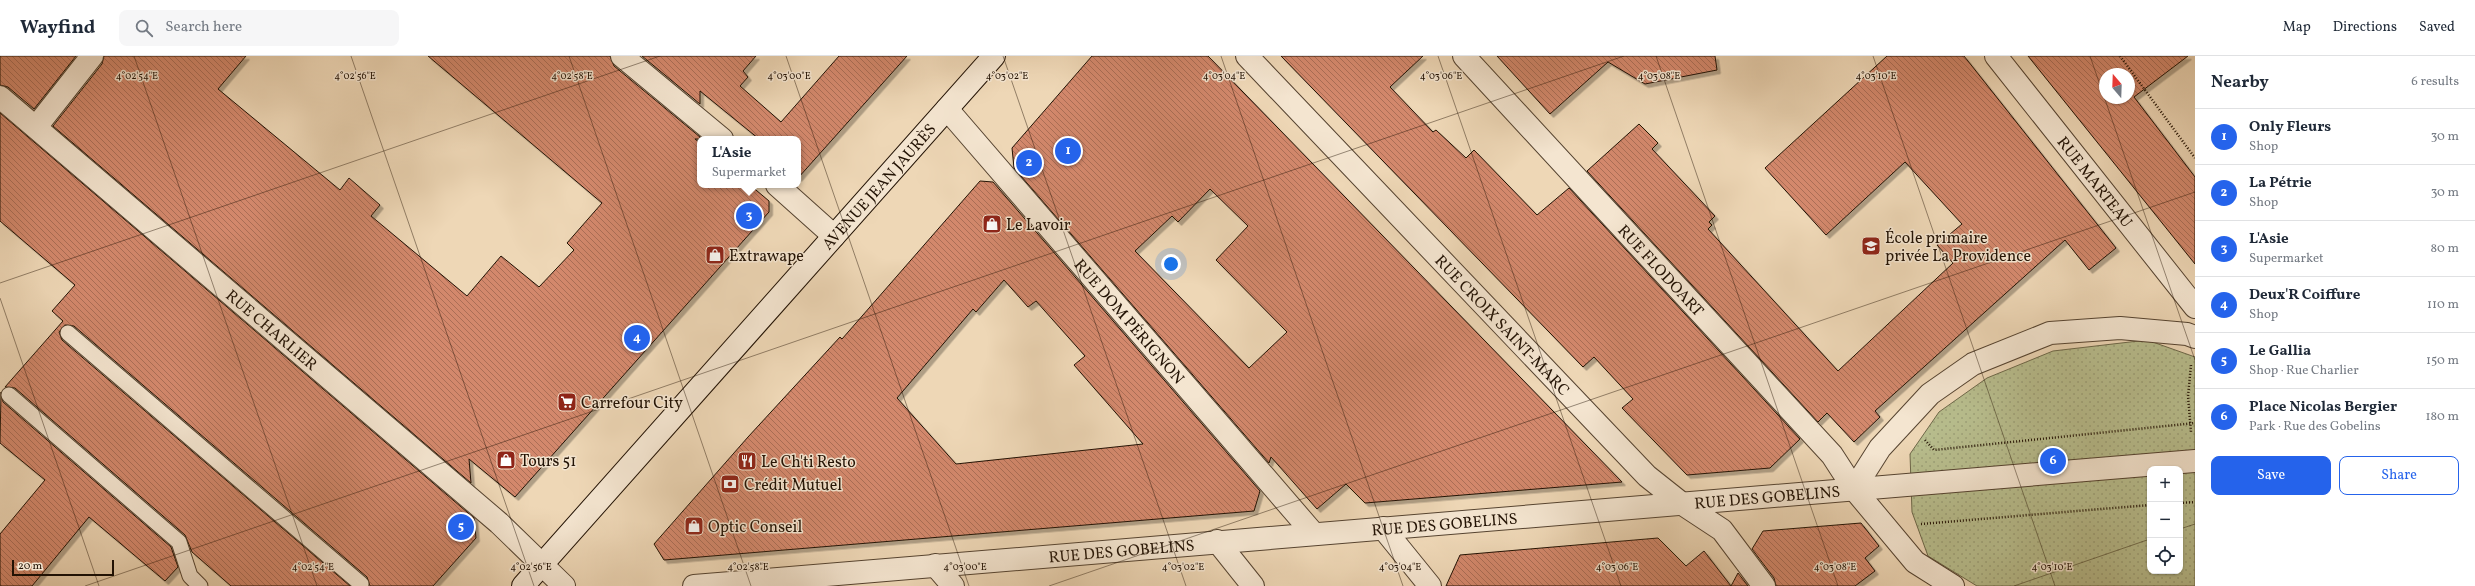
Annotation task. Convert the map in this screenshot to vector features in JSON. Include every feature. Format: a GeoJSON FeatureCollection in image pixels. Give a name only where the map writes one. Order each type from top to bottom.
{"type":"FeatureCollection","features":[{"type":"Feature","properties":{"kind":"street"},"geometry":{"type":"LineString","coordinates":[[36,127],[92,56]]}},
{"type":"Feature","properties":{"kind":"street"},"geometry":{"type":"LineString","coordinates":[[622,56],[718,136]]}},
{"type":"Feature","properties":{"kind":"street","name":"AVENUE JEAN JAURÈS"},"geometry":{"type":"LineString","coordinates":[[523,586],[994,56]]}},
{"type":"Feature","properties":{"kind":"street","name":"RUE CROIX SAINT-MARC"},"geometry":{"type":"LineString","coordinates":[[1247,56],[1648,476],[1681,503],[1722,530],[1764,586]]}},
{"type":"Feature","properties":{"kind":"street","name":"RUE FLODOART"},"geometry":{"type":"LineString","coordinates":[[1464,56],[1832,456],[1854,489],[1885,524],[1915,562],[1953,586]]}},
{"type":"Feature","properties":{"kind":"street","name":"RUE MARTEAU"},"geometry":{"type":"LineString","coordinates":[[1996,56],[2195,308]]}},
{"type":"Feature","properties":{"kind":"street","name":"RUE CHARLIER"},"geometry":{"type":"LineString","coordinates":[[0,97],[499,523],[564,586]]}},
{"type":"Feature","properties":{"kind":"street","name":"RUE DOM PÉRIGNON"},"geometry":{"type":"LineString","coordinates":[[947,109],[1313,533]]}},
{"type":"Feature","properties":{"kind":"street"},"geometry":{"type":"LineString","coordinates":[[780,188],[834,236]]}},
{"type":"Feature","properties":{"kind":"street"},"geometry":{"type":"LineString","coordinates":[[1854,489],[1880,448],[1930,394],[1973,364],[2050,333],[2120,328],[2187,335],[2195,308]]}},
{"type":"Feature","properties":{"kind":"street","name":"RUE DES GOBELINS"},"geometry":{"type":"LineString","coordinates":[[694,586],[1313,533],[2195,461]]}},
{"type":"Feature","properties":{"kind":"street"},"geometry":{"type":"LineString","coordinates":[[1383,528],[1430,586]]}},
{"type":"Feature","properties":{"kind":"street"},"geometry":{"type":"LineString","coordinates":[[1217,541],[1253,586]]}},
{"type":"Feature","properties":{"kind":"street"},"geometry":{"type":"LineString","coordinates":[[935,565],[953,586]]}},
{"type":"Feature","properties":{"kind":"lane"},"geometry":{"type":"LineString","coordinates":[[68,333],[361,584]]}},
{"type":"Feature","properties":{"kind":"lane"},"geometry":{"type":"LineString","coordinates":[[9,395],[179,542],[190,576],[200,586]]}},
{"type":"Feature","properties":{"kind":"path"},"geometry":{"type":"LineString","coordinates":[[2120,56],[2195,158]]}},
{"type":"Feature","properties":{"kind":"path"},"geometry":{"type":"LineString","coordinates":[[2187,335],[2193,356],[2188,396],[2192,437]]}},
{"type":"Feature","properties":{"kind":"path"},"geometry":{"type":"LineString","coordinates":[[1902,425],[1922,437],[1934,450],[2195,423]]}},
{"type":"Feature","properties":{"kind":"path"},"geometry":{"type":"LineString","coordinates":[[2183,503],[2195,502]]}},
{"type":"Feature","properties":{"kind":"path"},"geometry":{"type":"LineString","coordinates":[[1885,524],[1916,524],[2147,506]]}},
{"type":"Feature","properties":{"kind":"green space"},"geometry":{"type":"Polygon","coordinates":[[[2147,340],[2195,357],[2195,586],[1977,586],[1928,556],[1912,512],[1910,454],[1939,412],[1987,378],[2053,351],[2147,340]]]}},
{"type":"Feature","properties":{"kind":"building"},"geometry":{"type":"Polygon","coordinates":[[[0,56],[76,56],[34,109],[8,87],[0,85],[0,56]]]}},
{"type":"Feature","properties":{"kind":"building"},"geometry":{"type":"Polygon","coordinates":[[[104,56],[246,56],[218,89],[340,190],[349,178],[380,205],[371,216],[467,296],[501,256],[539,287],[574,250],[567,243],[602,203],[428,56],[610,56],[614,66],[699,136],[697,136],[697,139],[695,139],[697,141],[697,188],[754,188],[769,201],[769,212],[515,497],[469,459],[471,483],[53,126],[102,64],[104,56]]]}},
{"type":"Feature","properties":{"kind":"building"},"geometry":{"type":"Polygon","coordinates":[[[642,56],[756,56],[743,71],[748,77],[740,86],[781,122],[839,56],[907,56],[801,175],[801,136],[755,136],[700,91],[700,104],[642,56]]]}},
{"type":"Feature","properties":{"kind":"building"},"geometry":{"type":"Polygon","coordinates":[[[1092,56],[1208,56],[1622,482],[1365,503],[1346,484],[1317,509],[1271,457],[1269,463],[1014,168],[1012,148],[1092,56]],[[1210,189],[1178,222],[1172,216],[1135,251],[1249,368],[1287,332],[1216,260],[1248,226],[1210,189]]]}},
{"type":"Feature","properties":{"kind":"building"},"geometry":{"type":"Polygon","coordinates":[[[1281,56],[1423,56],[1390,87],[1433,132],[1436,130],[1466,158],[1474,150],[1537,215],[1569,188],[1800,439],[1770,468],[1687,475],[1622,408],[1633,399],[1594,357],[1583,367],[1281,56]]]}},
{"type":"Feature","properties":{"kind":"building"},"geometry":{"type":"Polygon","coordinates":[[[1497,56],[1715,56],[1717,70],[1645,84],[1608,62],[1550,114],[1497,56]]]}},
{"type":"Feature","properties":{"kind":"building","name":"École primaire privée La Providence"},"geometry":{"type":"Polygon","coordinates":[[[1887,56],[1964,56],[2116,248],[2089,270],[2065,240],[1875,411],[1880,417],[1854,442],[1827,413],[1818,422],[1587,171],[1639,124],[1658,143],[1652,149],[1715,216],[1709,222],[1712,225],[1708,229],[1838,371],[1953,263],[1937,245],[1962,224],[1905,162],[1826,235],[1765,168],[1887,56]]]}},
{"type":"Feature","properties":{"kind":"building"},"geometry":{"type":"Polygon","coordinates":[[[2028,56],[2188,56],[2135,96],[2135,68],[2099,68],[2099,104],[2135,104],[2135,98],[2195,177],[2195,264],[2028,56]]]}},
{"type":"Feature","properties":{"kind":"building"},"geometry":{"type":"Polygon","coordinates":[[[0,113],[474,518],[476,538],[433,586],[370,586],[367,577],[74,326],[65,325],[59,332],[62,340],[350,586],[231,586],[192,552],[185,535],[15,388],[5,387],[63,321],[52,311],[75,285],[0,221],[0,113]]]}},
{"type":"Feature","properties":{"kind":"building"},"geometry":{"type":"Polygon","coordinates":[[[980,181],[993,182],[1260,491],[1254,511],[664,560],[654,544],[748,437],[840,337],[842,339],[980,181]],[[1004,280],[976,312],[973,309],[897,398],[956,464],[1143,444],[1074,365],[1085,356],[1036,301],[1028,307],[1004,280]]]}},
{"type":"Feature","properties":{"kind":"building"},"geometry":{"type":"Polygon","coordinates":[[[1,392],[3,402],[171,547],[178,567],[165,581],[89,517],[32,586],[0,586],[0,534],[45,480],[0,443],[1,392]]]}},
{"type":"Feature","properties":{"kind":"building"},"geometry":{"type":"Polygon","coordinates":[[[1861,523],[1879,546],[1865,558],[1875,571],[1855,586],[1776,586],[1774,578],[1752,549],[1763,531],[1861,523]]]}},
{"type":"Feature","properties":{"kind":"building"},"geometry":{"type":"Polygon","coordinates":[[[1658,538],[1686,566],[1704,551],[1731,586],[1446,586],[1460,555],[1658,538]]]}},
{"type":"Feature","properties":{"kind":"building"},"geometry":{"type":"Polygon","coordinates":[[[1738,573],[1748,586],[1731,586],[1738,573]]]}},
{"type":"Feature","properties":{"kind":"place","name":"Only Fleurs"},"geometry":{"type":"Point","coordinates":[1068,151]}},
{"type":"Feature","properties":{"kind":"place","name":"La Pétrie"},"geometry":{"type":"Point","coordinates":[1029,163]}},
{"type":"Feature","properties":{"kind":"place","name":"L'Asie"},"geometry":{"type":"Point","coordinates":[749,216]}},
{"type":"Feature","properties":{"kind":"place","name":"Le Lavoir"},"geometry":{"type":"Point","coordinates":[992,224]}},
{"type":"Feature","properties":{"kind":"place","name":"École primaire privée La Providence"},"geometry":{"type":"Point","coordinates":[1871,246]}},
{"type":"Feature","properties":{"kind":"place","name":"Extrawape"},"geometry":{"type":"Point","coordinates":[715,255]}},
{"type":"Feature","properties":{"kind":"place","name":"Deux'R Coiffure"},"geometry":{"type":"Point","coordinates":[637,338]}},
{"type":"Feature","properties":{"kind":"place","name":"Carrefour City"},"geometry":{"type":"Point","coordinates":[567,402]}},
{"type":"Feature","properties":{"kind":"place","name":"Tours 51"},"geometry":{"type":"Point","coordinates":[506,460]}},
{"type":"Feature","properties":{"kind":"place","name":"Le Ch'ti Resto"},"geometry":{"type":"Point","coordinates":[747,461]}},
{"type":"Feature","properties":{"kind":"place","name":"Place Nicolas Bergier"},"geometry":{"type":"Point","coordinates":[2053,461]}},
{"type":"Feature","properties":{"kind":"place","name":"Crédit Mutuel"},"geometry":{"type":"Point","coordinates":[730,484]}},
{"type":"Feature","properties":{"kind":"place","name":"Optic Conseil"},"geometry":{"type":"Point","coordinates":[694,526]}},
{"type":"Feature","properties":{"kind":"place","name":"Le Gallia"},"geometry":{"type":"Point","coordinates":[461,527]}}]}
